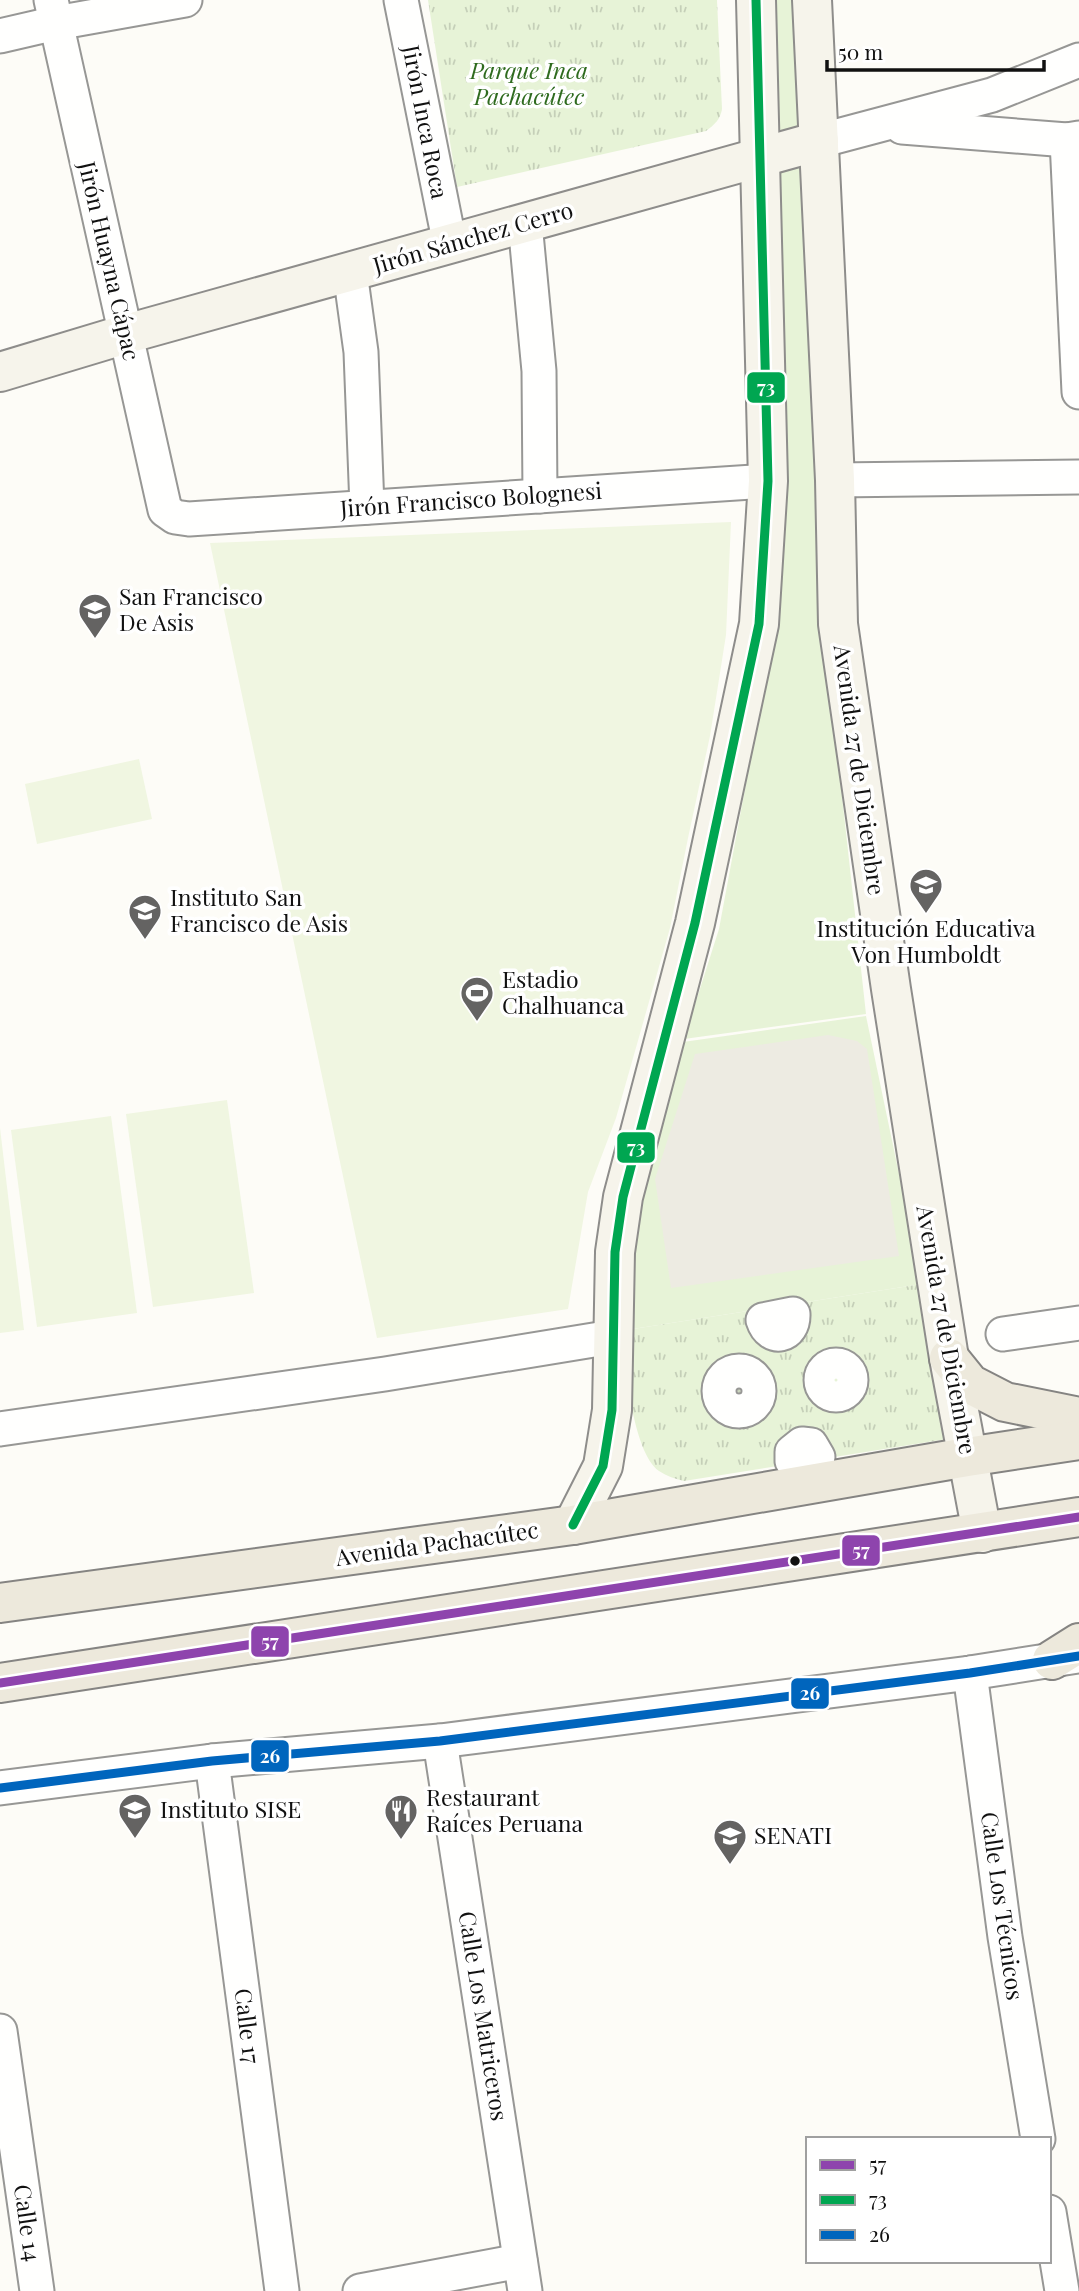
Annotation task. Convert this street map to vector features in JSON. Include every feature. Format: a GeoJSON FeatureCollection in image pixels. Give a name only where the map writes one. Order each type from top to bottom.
{"type":"FeatureCollection","features":[{"type":"Feature","properties":{"kind":"main road"},"geometry":{"type":"LineString","coordinates":[[948,1358],[971,1384],[1004,1402],[1079,1418]]}},
{"type":"Feature","properties":{"kind":"main road","name":"Avenida Pachacútec"},"geometry":{"type":"LineString","coordinates":[[0,1603],[573,1525],[1079,1440]]}},
{"type":"Feature","properties":{"kind":"main road"},"geometry":{"type":"LineString","coordinates":[[0,1683],[1079,1517]]}},
{"type":"Feature","properties":{"kind":"street"},"geometry":{"type":"LineString","coordinates":[[0,36],[53,12],[185,0]]}},
{"type":"Feature","properties":{"kind":"street","name":"Jirón Inca Roca"},"geometry":{"type":"LineString","coordinates":[[401,0],[450,245]]}},
{"type":"Feature","properties":{"kind":"street"},"geometry":{"type":"LineString","coordinates":[[573,1525],[603,1466],[612,1410],[615,1252],[623,1197],[695,923],[759,624],[768,481],[756,0]]}},
{"type":"Feature","properties":{"kind":"street","name":"Avenida 27 de Diciembre"},"geometry":{"type":"LineString","coordinates":[[812,0],[835,480],[838,624],[948,1358],[982,1533]]}},
{"type":"Feature","properties":{"kind":"street","name":"Jirón Huayna Cápac"},"geometry":{"type":"LineString","coordinates":[[53,12],[160,495],[165,510],[175,517]]}},
{"type":"Feature","properties":{"kind":"street"},"geometry":{"type":"LineString","coordinates":[[819,141],[992,95],[1079,60]]}},
{"type":"Feature","properties":{"kind":"street"},"geometry":{"type":"LineString","coordinates":[[875,125],[1073,139],[1079,392]]}},
{"type":"Feature","properties":{"kind":"street","name":"Jirón Sánchez Cerro"},"geometry":{"type":"LineString","coordinates":[[0,372],[126,334],[819,141]]}},
{"type":"Feature","properties":{"kind":"street"},"geometry":{"type":"LineString","coordinates":[[525,223],[538,372],[540,496]]}},
{"type":"Feature","properties":{"kind":"street"},"geometry":{"type":"LineString","coordinates":[[350,272],[360,352],[367,507]]}},
{"type":"Feature","properties":{"kind":"street"},"geometry":{"type":"LineString","coordinates":[[835,480],[1079,477]]}},
{"type":"Feature","properties":{"kind":"street","name":"Jirón Francisco Bolognesi"},"geometry":{"type":"LineString","coordinates":[[175,517],[189,519],[768,481]]}},
{"type":"Feature","properties":{"kind":"street"},"geometry":{"type":"LineString","coordinates":[[1003,1334],[1079,1323]]}},
{"type":"Feature","properties":{"kind":"street"},"geometry":{"type":"LineString","coordinates":[[0,1429],[386,1374],[612,1337]]}},
{"type":"Feature","properties":{"kind":"street"},"geometry":{"type":"LineString","coordinates":[[0,1788],[212,1761],[440,1741],[970,1673],[1070,1653]]}},
{"type":"Feature","properties":{"kind":"street","name":"Calle Los Técnicos"},"geometry":{"type":"LineString","coordinates":[[970,1673],[1005,1937],[1038,2137]]}},
{"type":"Feature","properties":{"kind":"street","name":"Calle Los Matriceros"},"geometry":{"type":"LineString","coordinates":[[440,1741],[522,2276]]}},
{"type":"Feature","properties":{"kind":"street","name":"Calle 17"},"geometry":{"type":"LineString","coordinates":[[212,1761],[282,2291]]}},
{"type":"Feature","properties":{"kind":"street","name":"Calle 14"},"geometry":{"type":"LineString","coordinates":[[0,2031],[37,2291]]}},
{"type":"Feature","properties":{"kind":"street"},"geometry":{"type":"LineString","coordinates":[[1051,2223],[1062,2291]]}},
{"type":"Feature","properties":{"kind":"street"},"geometry":{"type":"LineString","coordinates":[[360,2291],[522,2276]]}},
{"type":"Feature","properties":{"kind":"green space","name":"Parque Inca Pachacútec"},"geometry":{"type":"Polygon","coordinates":[[[428,0],[717,0],[722,109],[720,116],[706,131],[457,187],[428,0]]]}},
{"type":"Feature","properties":{"kind":"green space"},"geometry":{"type":"Polygon","coordinates":[[[763,0],[803,0],[809,135],[770,144],[763,0]]]}},
{"type":"Feature","properties":{"kind":"green space"},"geometry":{"type":"Polygon","coordinates":[[[812,153],[825,642],[866,1014],[684,1039],[719,929],[774,633],[766,164],[812,153]]]}},
{"type":"Feature","properties":{"kind":"green space","name":"Estadio Chalhuanca"},"geometry":{"type":"Polygon","coordinates":[[[731,522],[726,635],[710,736],[670,928],[616,1118],[588,1192],[568,1309],[377,1338],[210,543],[731,522]]]}},
{"type":"Feature","properties":{"kind":"green space"},"geometry":{"type":"Polygon","coordinates":[[[139,759],[152,819],[37,844],[25,784],[139,759]]]}},
{"type":"Feature","properties":{"kind":"green space"},"geometry":{"type":"Polygon","coordinates":[[[866,1016],[922,1284],[620,1331],[624,1261],[683,1042],[866,1016]]]}},
{"type":"Feature","properties":{"kind":"green space"},"geometry":{"type":"Polygon","coordinates":[[[227,1100],[254,1293],[153,1307],[126,1114],[227,1100]]]}},
{"type":"Feature","properties":{"kind":"green space"},"geometry":{"type":"Polygon","coordinates":[[[111,1116],[137,1313],[37,1327],[11,1130],[111,1116]]]}},
{"type":"Feature","properties":{"kind":"green space"},"geometry":{"type":"Polygon","coordinates":[[[0,1128],[24,1330],[0,1333],[0,1128]]]}},
{"type":"Feature","properties":{"kind":"green space"},"geometry":{"type":"Polygon","coordinates":[[[922,1284],[947,1439],[684,1481],[659,1471],[650,1461],[636,1427],[620,1331],[922,1284]]]}},
{"type":"Feature","properties":{"kind":"shaded area"},"geometry":{"type":"Polygon","coordinates":[[[828,1035],[857,1041],[867,1049],[899,1256],[671,1288],[655,1179],[695,1054],[828,1035]]]}},
{"type":"Feature","properties":{"kind":"transit line","name":"73"},"geometry":{"type":"LineString","coordinates":[[573,1525],[603,1466],[612,1410],[615,1252],[623,1197],[695,923],[759,624],[768,481],[756,0]]}},
{"type":"Feature","properties":{"kind":"transit line","name":"57"},"geometry":{"type":"LineString","coordinates":[[0,1683],[1079,1517]]}},
{"type":"Feature","properties":{"kind":"transit line","name":"26"},"geometry":{"type":"LineString","coordinates":[[0,1788],[212,1761],[440,1741],[970,1673],[1079,1656]]}},
{"type":"Feature","properties":{"kind":"place","name":"San Francisco De Asis"},"geometry":{"type":"Point","coordinates":[95,640]}},
{"type":"Feature","properties":{"kind":"place","name":"Institución Educativa Von Humboldt"},"geometry":{"type":"Point","coordinates":[926,915]}},
{"type":"Feature","properties":{"kind":"place","name":"Instituto San Francisco de Asis"},"geometry":{"type":"Point","coordinates":[145,941]}},
{"type":"Feature","properties":{"kind":"place","name":"Estadio Chalhuanca"},"geometry":{"type":"Point","coordinates":[477,1023]}},
{"type":"Feature","properties":{"kind":"place","name":"Instituto SISE"},"geometry":{"type":"Point","coordinates":[135,1840]}},
{"type":"Feature","properties":{"kind":"place","name":"Restaurant Raíces Peruana"},"geometry":{"type":"Point","coordinates":[401,1841]}},
{"type":"Feature","properties":{"kind":"place","name":"SENATI"},"geometry":{"type":"Point","coordinates":[730,1866]}}]}
